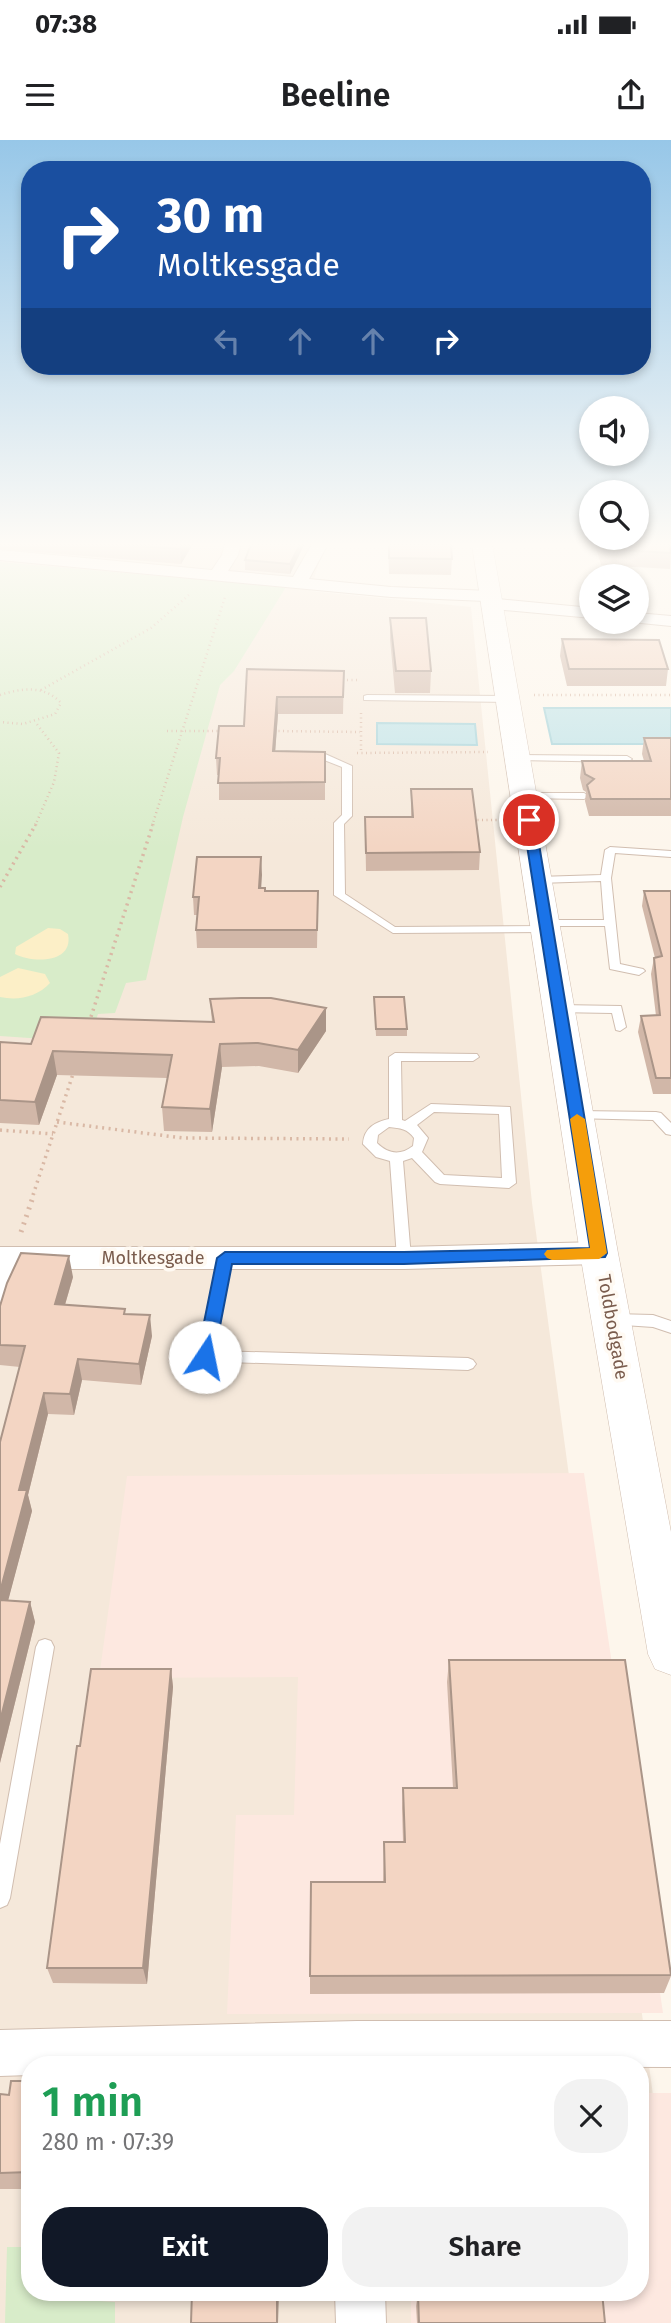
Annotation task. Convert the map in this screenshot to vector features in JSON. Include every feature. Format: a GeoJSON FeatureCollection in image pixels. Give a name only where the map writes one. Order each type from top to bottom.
{"type":"FeatureCollection","features":[{"type":"Feature","properties":{"kind":"street","name":"Toldbodgade"},"geometry":{"type":"LineString","coordinates":[[500,646],[599,1253],[671,1654]]}},
{"type":"Feature","properties":{"kind":"street","name":"Moltkesgade"},"geometry":{"type":"LineString","coordinates":[[6,1258],[404,1258],[599,1253]]}},
{"type":"Feature","properties":{"kind":"street"},"geometry":{"type":"LineString","coordinates":[[0,1294],[6,1258]]}},
{"type":"Feature","properties":{"kind":"street"},"geometry":{"type":"LineString","coordinates":[[0,2053],[357,2054],[671,2044]]}},
{"type":"Feature","properties":{"kind":"street"},"geometry":{"type":"LineString","coordinates":[[360,2301],[361,2323]]}},
{"type":"Feature","properties":{"kind":"lane"},"geometry":{"type":"LineString","coordinates":[[367,698],[509,698]]}},
{"type":"Feature","properties":{"kind":"lane"},"geometry":{"type":"LineString","coordinates":[[296,756],[320,755],[347,766],[347,816],[340,823],[340,895],[393,930],[611,923]]}},
{"type":"Feature","properties":{"kind":"lane"},"geometry":{"type":"LineString","coordinates":[[518,755],[627,759]]}},
{"type":"Feature","properties":{"kind":"lane"},"geometry":{"type":"LineString","coordinates":[[527,808],[584,796]]}},
{"type":"Feature","properties":{"kind":"lane"},"geometry":{"type":"LineString","coordinates":[[639,971],[614,967],[606,878],[610,850],[671,854]]}},
{"type":"Feature","properties":{"kind":"lane"},"geometry":{"type":"LineString","coordinates":[[538,880],[606,878]]}},
{"type":"Feature","properties":{"kind":"lane"},"geometry":{"type":"LineString","coordinates":[[559,1009],[617,1009],[620,1027]]}},
{"type":"Feature","properties":{"kind":"lane"},"geometry":{"type":"LineString","coordinates":[[402,1124],[396,1057],[473,1057]]}},
{"type":"Feature","properties":{"kind":"lane"},"geometry":{"type":"LineString","coordinates":[[402,1124],[419,1133],[419,1148],[414,1152],[396,1157],[380,1154],[370,1144],[375,1129],[402,1124],[430,1108],[505,1110],[509,1182],[440,1179],[414,1152]]}},
{"type":"Feature","properties":{"kind":"lane"},"geometry":{"type":"LineString","coordinates":[[577,1115],[656,1116],[671,1131]]}},
{"type":"Feature","properties":{"kind":"lane"},"geometry":{"type":"LineString","coordinates":[[396,1157],[404,1258]]}},
{"type":"Feature","properties":{"kind":"lane"},"geometry":{"type":"LineString","coordinates":[[225,1258],[205,1357],[468,1364]]}},
{"type":"Feature","properties":{"kind":"lane"},"geometry":{"type":"LineString","coordinates":[[612,1320],[653,1321],[671,1327]]}},
{"type":"Feature","properties":{"kind":"lane"},"geometry":{"type":"LineString","coordinates":[[0,1898],[44,1647]]}},
{"type":"Feature","properties":{"kind":"path"},"geometry":{"type":"LineString","coordinates":[[41,691],[120,646]]}},
{"type":"Feature","properties":{"kind":"path"},"geometry":{"type":"LineString","coordinates":[[89,1024],[209,646]]}},
{"type":"Feature","properties":{"kind":"path"},"geometry":{"type":"LineString","coordinates":[[327,680],[367,680],[367,698],[360,716],[361,751]]}},
{"type":"Feature","properties":{"kind":"path"},"geometry":{"type":"LineString","coordinates":[[0,685],[7,693]]}},
{"type":"Feature","properties":{"kind":"path"},"geometry":{"type":"LineString","coordinates":[[0,695],[41,691],[58,698],[60,709],[36,723],[0,722]]}},
{"type":"Feature","properties":{"kind":"path"},"geometry":{"type":"LineString","coordinates":[[509,698],[671,695]]}},
{"type":"Feature","properties":{"kind":"path"},"geometry":{"type":"LineString","coordinates":[[0,887],[35,829],[59,764],[59,751],[36,723]]}},
{"type":"Feature","properties":{"kind":"path"},"geometry":{"type":"LineString","coordinates":[[167,731],[225,731]]}},
{"type":"Feature","properties":{"kind":"path"},"geometry":{"type":"LineString","coordinates":[[265,731],[360,732]]}},
{"type":"Feature","properties":{"kind":"path"},"geometry":{"type":"LineString","coordinates":[[337,762],[361,751],[518,755]]}},
{"type":"Feature","properties":{"kind":"path"},"geometry":{"type":"LineString","coordinates":[[460,820],[527,808]]}},
{"type":"Feature","properties":{"kind":"path"},"geometry":{"type":"LineString","coordinates":[[6,1258],[53,1134],[77,1061]]}},
{"type":"Feature","properties":{"kind":"path"},"geometry":{"type":"LineString","coordinates":[[57,1122],[183,1138],[370,1139]]}},
{"type":"Feature","properties":{"kind":"path"},"geometry":{"type":"LineString","coordinates":[[0,1130],[53,1134]]}},
{"type":"Feature","properties":{"kind":"shaded area"},"geometry":{"type":"Polygon","coordinates":[[[0,646],[475,646],[532,1203],[648,2056],[21,2056],[21,2301],[649,2301],[649,2066],[671,2228],[671,2323],[0,2323],[0,646]]]}},
{"type":"Feature","properties":{"kind":"shaded area"},"geometry":{"type":"Polygon","coordinates":[[[584,1473],[663,2013],[227,2014],[236,1815],[294,1815],[298,1677],[99,1678],[127,1476],[584,1473]]]}},
{"type":"Feature","properties":{"kind":"shaded area"},"geometry":{"type":"Polygon","coordinates":[[[649,2093],[671,2093],[671,2323],[411,2323],[411,2301],[649,2301],[649,2093]]]}},
{"type":"Feature","properties":{"kind":"green space"},"geometry":{"type":"Polygon","coordinates":[[[0,646],[250,646],[234,671],[220,685],[183,817],[146,980],[126,983],[115,1013],[98,1014],[88,1042],[0,1036],[0,646]]]}},
{"type":"Feature","properties":{"kind":"green space"},"geometry":{"type":"Polygon","coordinates":[[[7,2247],[21,2247],[21,2301],[115,2302],[115,2323],[5,2323],[7,2247]]]}},
{"type":"Feature","properties":{"kind":"sand"},"geometry":{"type":"Polygon","coordinates":[[[48,928],[60,929],[68,934],[65,951],[50,959],[41,960],[15,954],[16,947],[48,928]]]}},
{"type":"Feature","properties":{"kind":"sand"},"geometry":{"type":"Polygon","coordinates":[[[18,968],[45,974],[50,983],[27,997],[0,997],[0,977],[18,968]]]}},
{"type":"Feature","properties":{"kind":"water"},"geometry":{"type":"Polygon","coordinates":[[[544,708],[671,708],[671,744],[552,744],[544,708]]]}},
{"type":"Feature","properties":{"kind":"water"},"geometry":{"type":"Polygon","coordinates":[[[377,723],[475,724],[477,745],[377,744],[377,723]]]}},
{"type":"Feature","properties":{"kind":"building"},"geometry":{"type":"Polygon","coordinates":[[[393,646],[429,646],[431,671],[396,671],[393,646]]]}},
{"type":"Feature","properties":{"kind":"building"},"geometry":{"type":"Polygon","coordinates":[[[564,646],[661,646],[668,669],[569,669],[564,646]]]}},
{"type":"Feature","properties":{"kind":"building"},"geometry":{"type":"Polygon","coordinates":[[[247,669],[344,671],[343,697],[277,697],[273,751],[325,752],[325,782],[218,783],[220,758],[216,758],[219,726],[244,726],[247,669]]]}},
{"type":"Feature","properties":{"kind":"building"},"geometry":{"type":"Polygon","coordinates":[[[644,738],[671,738],[671,799],[591,799],[587,785],[594,779],[585,774],[582,761],[651,761],[644,738]]]}},
{"type":"Feature","properties":{"kind":"building"},"geometry":{"type":"Polygon","coordinates":[[[411,789],[472,789],[480,852],[366,853],[365,817],[413,817],[411,789]]]}},
{"type":"Feature","properties":{"kind":"building"},"geometry":{"type":"Polygon","coordinates":[[[197,857],[261,857],[259,888],[265,888],[265,891],[318,891],[317,930],[196,930],[199,897],[193,897],[197,857]]]}},
{"type":"Feature","properties":{"kind":"building"},"geometry":{"type":"Polygon","coordinates":[[[644,891],[671,891],[671,1078],[656,1078],[641,1016],[660,1015],[654,958],[662,956],[644,891]]]}},
{"type":"Feature","properties":{"kind":"building"},"geometry":{"type":"Polygon","coordinates":[[[374,997],[404,997],[407,1029],[376,1029],[374,997]]]}},
{"type":"Feature","properties":{"kind":"building"},"geometry":{"type":"Polygon","coordinates":[[[271,998],[326,1008],[298,1050],[258,1043],[220,1044],[210,1109],[162,1107],[172,1055],[53,1051],[35,1102],[0,1100],[0,1042],[31,1044],[41,1017],[214,1022],[210,999],[271,998]]]}},
{"type":"Feature","properties":{"kind":"building"},"geometry":{"type":"Polygon","coordinates":[[[21,1253],[69,1256],[55,1304],[125,1309],[124,1314],[150,1315],[139,1364],[78,1359],[70,1394],[44,1393],[19,1490],[27,1490],[0,1592],[0,1442],[25,1346],[0,1345],[0,1306],[21,1253]]]}},
{"type":"Feature","properties":{"kind":"building"},"geometry":{"type":"Polygon","coordinates":[[[0,1600],[30,1602],[0,1721],[0,1600]]]}},
{"type":"Feature","properties":{"kind":"building"},"geometry":{"type":"Polygon","coordinates":[[[449,1660],[625,1660],[671,1975],[310,1976],[311,1882],[385,1882],[384,1842],[405,1842],[403,1788],[457,1788],[449,1660]]]}},
{"type":"Feature","properties":{"kind":"building"},"geometry":{"type":"Polygon","coordinates":[[[91,1669],[171,1669],[143,1968],[47,1968],[77,1746],[80,1746],[91,1669]]]}},
{"type":"Feature","properties":{"kind":"building"},"geometry":{"type":"Polygon","coordinates":[[[11,2081],[21,2081],[21,2172],[0,2173],[0,2094],[9,2095],[11,2081]]]}},
{"type":"Feature","properties":{"kind":"building"},"geometry":{"type":"Polygon","coordinates":[[[192,2301],[277,2301],[277,2323],[191,2323],[192,2301]]]}},
{"type":"Feature","properties":{"kind":"building"},"geometry":{"type":"Polygon","coordinates":[[[418,2301],[603,2301],[605,2323],[419,2323],[418,2301]]]}},
{"type":"Feature","properties":{"kind":"slow traffic"},"geometry":{"type":"LineString","coordinates":[[552,1254],[599,1253],[577,1119]]}},
{"type":"Feature","properties":{"kind":"route"},"geometry":{"type":"LineString","coordinates":[[205,1357],[225,1258],[404,1258],[599,1253],[529,820]]}}]}
